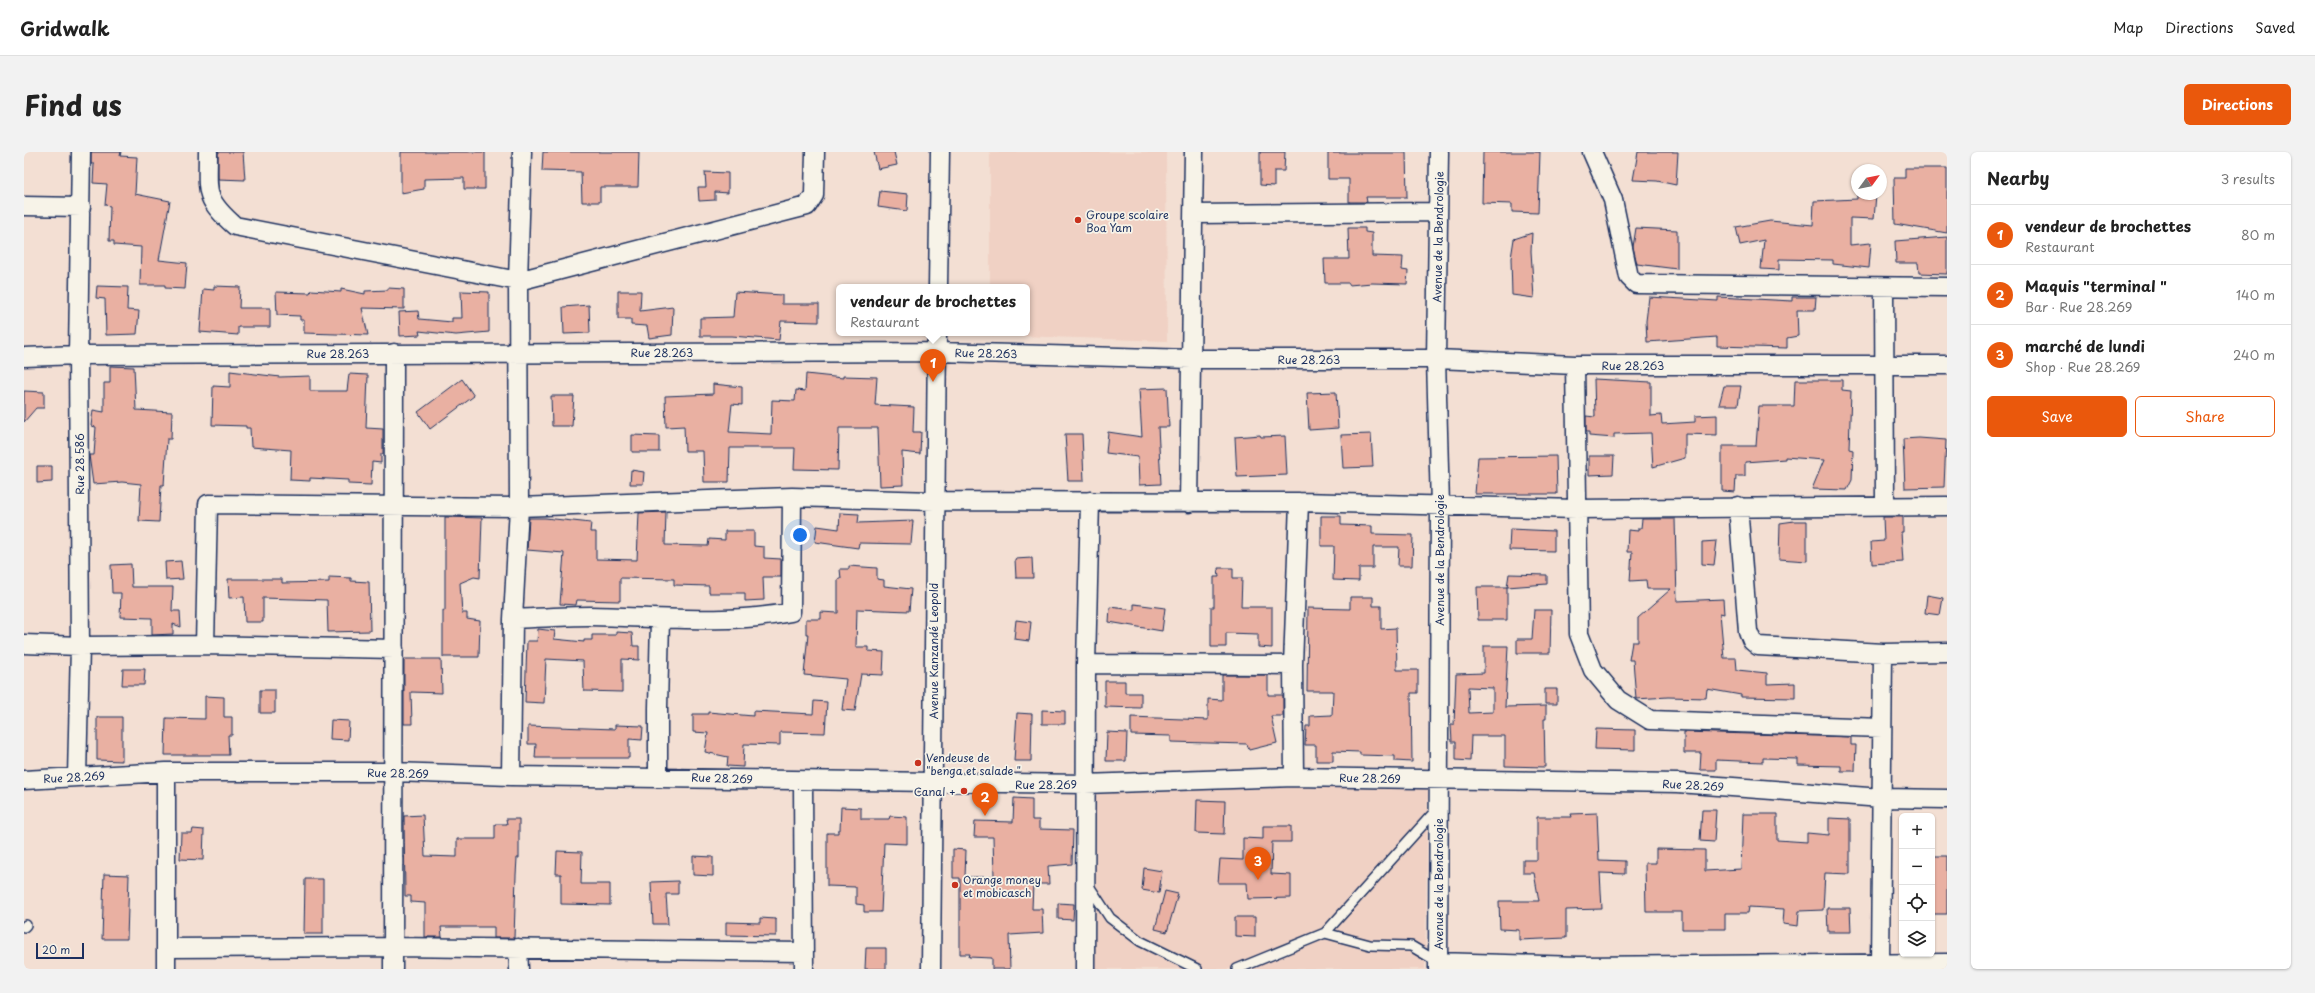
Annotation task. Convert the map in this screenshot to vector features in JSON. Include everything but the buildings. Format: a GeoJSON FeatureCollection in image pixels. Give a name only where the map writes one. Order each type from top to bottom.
{"type":"FeatureCollection","features":[{"type":"Feature","properties":{"kind":"street","name":"Rue 28.586"},"geometry":{"type":"LineString","coordinates":[[76,777],[80,646],[78,355],[81,152]]}},
{"type":"Feature","properties":{"kind":"street"},"geometry":{"type":"LineString","coordinates":[[208,152],[208,190],[215,208],[235,226],[518,281],[807,206],[814,195],[815,152]]}},
{"type":"Feature","properties":{"kind":"street"},"geometry":{"type":"LineString","coordinates":[[511,776],[513,619],[519,507],[518,281],[522,152]]}},
{"type":"Feature","properties":{"kind":"street"},"geometry":{"type":"LineString","coordinates":[[938,284],[940,152]]}},
{"type":"Feature","properties":{"kind":"street"},"geometry":{"type":"LineString","coordinates":[[1188,503],[1194,152]]}},
{"type":"Feature","properties":{"kind":"street","name":"Avenue de la Bendrologie"},"geometry":{"type":"LineString","coordinates":[[1438,965],[1440,506],[1436,359],[1439,152]]}},
{"type":"Feature","properties":{"kind":"street"},"geometry":{"type":"LineString","coordinates":[[1592,152],[1613,200],[1629,277],[1636,284],[1947,287]]}},
{"type":"Feature","properties":{"kind":"street"},"geometry":{"type":"LineString","coordinates":[[24,206],[81,207]]}},
{"type":"Feature","properties":{"kind":"street"},"geometry":{"type":"LineString","coordinates":[[1194,214],[1438,212]]}},
{"type":"Feature","properties":{"kind":"street"},"geometry":{"type":"LineString","coordinates":[[1884,287],[1883,365],[1885,505]]}},
{"type":"Feature","properties":{"kind":"street","name":"Avenue Kanzandé Leopold"},"geometry":{"type":"LineString","coordinates":[[931,969],[934,501],[937,336]]}},
{"type":"Feature","properties":{"kind":"street","name":"Rue 28.263"},"geometry":{"type":"LineString","coordinates":[[24,357],[78,355],[518,352],[937,352],[1191,359],[1436,359],[1576,365],[1947,365]]}},
{"type":"Feature","properties":{"kind":"street"},"geometry":{"type":"LineString","coordinates":[[393,969],[394,353]]}},
{"type":"Feature","properties":{"kind":"street"},"geometry":{"type":"LineString","coordinates":[[1576,365],[1576,509],[1579,634],[1593,670],[1618,700],[1650,720],[1882,728]]}},
{"type":"Feature","properties":{"kind":"street"},"geometry":{"type":"LineString","coordinates":[[513,619],[589,616],[660,619],[767,617],[791,612],[792,497]]}},
{"type":"Feature","properties":{"kind":"street"},"geometry":{"type":"LineString","coordinates":[[205,645],[208,504],[519,507],[792,497],[934,501],[1090,500],[1188,503],[1299,502],[1576,509],[1738,506],[1947,506]]}},
{"type":"Feature","properties":{"kind":"street"},"geometry":{"type":"LineString","coordinates":[[1085,969],[1086,664],[1090,500]]}},
{"type":"Feature","properties":{"kind":"street"},"geometry":{"type":"LineString","coordinates":[[1294,777],[1293,665],[1299,502]]}},
{"type":"Feature","properties":{"kind":"street"},"geometry":{"type":"LineString","coordinates":[[1738,506],[1748,631],[1752,642],[1758,646],[1883,653],[1947,652]]}},
{"type":"Feature","properties":{"kind":"street"},"geometry":{"type":"LineString","coordinates":[[658,777],[660,619]]}},
{"type":"Feature","properties":{"kind":"street"},"geometry":{"type":"LineString","coordinates":[[24,644],[80,646],[205,645],[394,649]]}},
{"type":"Feature","properties":{"kind":"street"},"geometry":{"type":"LineString","coordinates":[[1880,964],[1883,653]]}},
{"type":"Feature","properties":{"kind":"street"},"geometry":{"type":"LineString","coordinates":[[1086,664],[1293,665]]}},
{"type":"Feature","properties":{"kind":"street"},"geometry":{"type":"LineString","coordinates":[[166,772],[166,969]]}},
{"type":"Feature","properties":{"kind":"street","name":"Rue 28.269"},"geometry":{"type":"LineString","coordinates":[[24,780],[166,772],[393,772],[511,776],[1085,784],[1294,777],[1678,783],[1882,798],[1947,799]]}},
{"type":"Feature","properties":{"kind":"street"},"geometry":{"type":"LineString","coordinates":[[167,948],[393,946],[518,948],[804,961],[803,781]]}},
{"type":"Feature","properties":{"kind":"street"},"geometry":{"type":"LineString","coordinates":[[518,948],[519,969]]}},
{"type":"Feature","properties":{"kind":"street"},"geometry":{"type":"LineString","coordinates":[[1438,965],[1579,967],[1947,963]]}},
{"type":"Feature","properties":{"kind":"lane"},"geometry":{"type":"LineString","coordinates":[[1237,969],[1325,933],[1439,807]]}},
{"type":"Feature","properties":{"kind":"lane"},"geometry":{"type":"LineString","coordinates":[[1085,879],[1110,918],[1140,941],[1197,969]]}},
{"type":"Feature","properties":{"kind":"lane"},"geometry":{"type":"LineString","coordinates":[[1325,933],[1370,945],[1411,946],[1438,965]]}},
{"type":"Feature","properties":{"kind":"shaded area","name":"Groupe scolaire Boa Yam"},"geometry":{"type":"Polygon","coordinates":[[[990,152],[1166,152],[1167,341],[1020,336],[1030,336],[1030,284],[990,284],[990,152]]]}},
{"type":"Feature","properties":{"kind":"shaded area"},"geometry":{"type":"Polygon","coordinates":[[[1428,785],[1425,969],[1088,969],[1091,791],[1428,785]]]}},
{"type":"Feature","properties":{"kind":"place","name":"Groupe scolaire Boa Yam"},"geometry":{"type":"Point","coordinates":[1078,220]}},
{"type":"Feature","properties":{"kind":"place","name":"vendeur de brochettes"},"geometry":{"type":"Point","coordinates":[933,382]}},
{"type":"Feature","properties":{"kind":"place","name":"Vendeuse de \"benga et salade \""},"geometry":{"type":"Point","coordinates":[918,763]}},
{"type":"Feature","properties":{"kind":"place","name":"Canal +"},"geometry":{"type":"Point","coordinates":[964,791]}},
{"type":"Feature","properties":{"kind":"place","name":"Maquis \"terminal \""},"geometry":{"type":"Point","coordinates":[985,816]}},
{"type":"Feature","properties":{"kind":"place","name":"marché de lundi"},"geometry":{"type":"Point","coordinates":[1258,880]}},
{"type":"Feature","properties":{"kind":"place","name":"Orange money et mobicasch"},"geometry":{"type":"Point","coordinates":[955,885]}}]}
